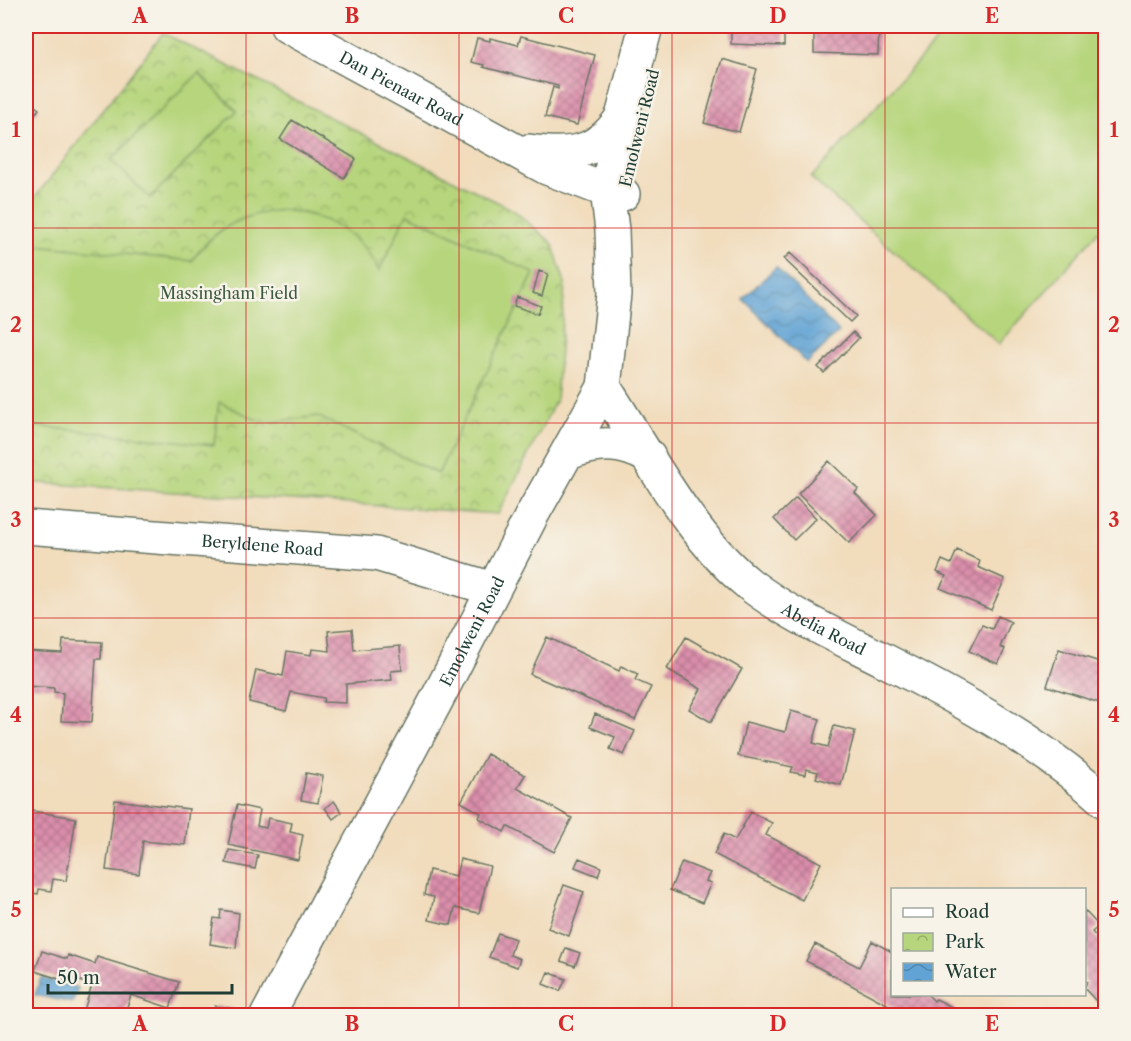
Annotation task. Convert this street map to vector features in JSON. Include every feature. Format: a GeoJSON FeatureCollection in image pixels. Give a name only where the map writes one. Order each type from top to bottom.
{"type":"FeatureCollection","features":[{"type":"Feature","properties":{"kind":"street","name":"Emolweni Road"},"geometry":{"type":"LineString","coordinates":[[267,1016],[436,701],[493,589],[604,387],[614,294],[612,230],[622,117],[646,26]]}},
{"type":"Feature","properties":{"kind":"street","name":"Emolweni Road"},"geometry":{"type":"LineString","coordinates":[[615,192],[665,26]]}},
{"type":"Feature","properties":{"kind":"street","name":"Dan Pienaar Road"},"geometry":{"type":"LineString","coordinates":[[299,28],[547,168],[615,192]]}},
{"type":"Feature","properties":{"kind":"street","name":"Dan Pienaar Road"},"geometry":{"type":"LineString","coordinates":[[518,150],[570,154],[595,146],[609,136],[622,117]]}},
{"type":"Feature","properties":{"kind":"street","name":"Abelia Road"},"geometry":{"type":"LineString","coordinates":[[604,387],[707,543],[750,585],[793,612],[958,698],[1005,727],[1071,773],[1106,802]]}},
{"type":"Feature","properties":{"kind":"street"},"geometry":{"type":"LineString","coordinates":[[568,453],[588,446],[619,444],[649,457]]}},
{"type":"Feature","properties":{"kind":"street","name":"Beryldene Road"},"geometry":{"type":"LineString","coordinates":[[26,527],[376,554],[493,589]]}},
{"type":"Feature","properties":{"kind":"green space"},"geometry":{"type":"Polygon","coordinates":[[[950,26],[1105,26],[1105,224],[999,344],[811,178],[950,26]]]}},
{"type":"Feature","properties":{"kind":"green space","name":"Massingham Field"},"geometry":{"type":"Polygon","coordinates":[[[163,33],[513,210],[552,243],[565,283],[556,400],[498,514],[26,482],[26,209],[163,33]]]}},
{"type":"Feature","properties":{"kind":"green space"},"geometry":{"type":"Polygon","coordinates":[[[199,73],[237,111],[150,198],[111,160],[199,73]]]}},
{"type":"Feature","properties":{"kind":"green space"},"geometry":{"type":"Polygon","coordinates":[[[283,210],[313,216],[340,227],[362,246],[379,271],[407,214],[534,273],[438,474],[317,416],[275,422],[255,419],[219,402],[214,445],[26,425],[26,244],[192,261],[210,240],[231,224],[255,215],[283,210]]]}},
{"type":"Feature","properties":{"kind":"water"},"geometry":{"type":"Polygon","coordinates":[[[776,267],[839,332],[807,363],[743,299],[776,267]]]}},
{"type":"Feature","properties":{"kind":"water"},"geometry":{"type":"Polygon","coordinates":[[[41,978],[78,988],[72,1003],[35,995],[41,978]]]}},
{"type":"Feature","properties":{"kind":"building"},"geometry":{"type":"Polygon","coordinates":[[[731,26],[784,26],[784,46],[731,44],[731,26]]]}},
{"type":"Feature","properties":{"kind":"building"},"geometry":{"type":"Polygon","coordinates":[[[814,26],[879,26],[878,55],[814,53],[814,26]]]}},
{"type":"Feature","properties":{"kind":"building"},"geometry":{"type":"Polygon","coordinates":[[[521,36],[595,55],[577,125],[545,117],[553,87],[558,89],[558,86],[471,62],[477,38],[490,41],[490,38],[518,45],[521,36]]]}},
{"type":"Feature","properties":{"kind":"building"},"geometry":{"type":"Polygon","coordinates":[[[722,59],[757,69],[739,132],[704,123],[722,59]]]}},
{"type":"Feature","properties":{"kind":"building"},"geometry":{"type":"Polygon","coordinates":[[[26,99],[39,109],[26,125],[26,99]]]}},
{"type":"Feature","properties":{"kind":"building"},"geometry":{"type":"Polygon","coordinates":[[[292,120],[356,159],[344,178],[280,139],[292,120]]]}},
{"type":"Feature","properties":{"kind":"building"},"geometry":{"type":"Polygon","coordinates":[[[790,253],[856,316],[850,322],[784,259],[790,253]]]}},
{"type":"Feature","properties":{"kind":"building"},"geometry":{"type":"Polygon","coordinates":[[[539,271],[548,274],[542,296],[533,293],[539,271]]]}},
{"type":"Feature","properties":{"kind":"building"},"geometry":{"type":"Polygon","coordinates":[[[517,297],[541,306],[538,314],[514,306],[517,297]]]}},
{"type":"Feature","properties":{"kind":"building"},"geometry":{"type":"Polygon","coordinates":[[[853,332],[859,338],[824,373],[818,367],[853,332]]]}},
{"type":"Feature","properties":{"kind":"building"},"geometry":{"type":"Polygon","coordinates":[[[829,461],[858,489],[855,493],[877,515],[849,543],[798,494],[829,461]]]}},
{"type":"Feature","properties":{"kind":"building"},"geometry":{"type":"Polygon","coordinates":[[[796,498],[816,518],[794,540],[774,519],[796,498]]]}},
{"type":"Feature","properties":{"kind":"building"},"geometry":{"type":"Polygon","coordinates":[[[957,550],[980,561],[978,567],[1005,579],[991,610],[940,588],[946,576],[937,572],[942,560],[951,564],[957,550]]]}},
{"type":"Feature","properties":{"kind":"building"},"geometry":{"type":"Polygon","coordinates":[[[998,616],[1011,622],[1000,647],[1005,649],[998,664],[969,651],[982,625],[992,629],[998,616]]]}},
{"type":"Feature","properties":{"kind":"building"},"geometry":{"type":"Polygon","coordinates":[[[352,629],[354,650],[400,646],[402,670],[391,671],[392,680],[346,684],[346,703],[323,702],[324,698],[291,692],[286,711],[249,702],[256,670],[283,676],[287,651],[311,655],[312,649],[330,651],[328,631],[352,629]]]}},
{"type":"Feature","properties":{"kind":"building"},"geometry":{"type":"Polygon","coordinates":[[[547,637],[619,671],[621,666],[638,674],[635,680],[651,687],[635,720],[530,674],[547,637]]]}},
{"type":"Feature","properties":{"kind":"building"},"geometry":{"type":"Polygon","coordinates":[[[686,637],[742,669],[711,722],[689,709],[701,689],[667,669],[686,637]]]}},
{"type":"Feature","properties":{"kind":"building"},"geometry":{"type":"Polygon","coordinates":[[[63,640],[102,642],[101,659],[96,659],[92,722],[61,721],[63,693],[54,692],[54,688],[26,686],[26,651],[62,653],[63,640]]]}},
{"type":"Feature","properties":{"kind":"building"},"geometry":{"type":"Polygon","coordinates":[[[1059,649],[1100,662],[1103,652],[1106,653],[1106,705],[1047,686],[1059,649]]]}},
{"type":"Feature","properties":{"kind":"building"},"geometry":{"type":"Polygon","coordinates":[[[791,711],[820,719],[813,743],[828,747],[834,726],[855,731],[841,785],[816,778],[818,772],[806,769],[805,775],[791,772],[793,767],[738,756],[746,722],[785,732],[791,711]]]}},
{"type":"Feature","properties":{"kind":"building"},"geometry":{"type":"Polygon","coordinates":[[[595,714],[635,731],[624,755],[610,749],[615,737],[590,727],[595,714]]]}},
{"type":"Feature","properties":{"kind":"building"},"geometry":{"type":"Polygon","coordinates":[[[487,754],[525,775],[517,788],[572,818],[554,852],[507,826],[504,832],[479,818],[481,813],[461,802],[487,754]]]}},
{"type":"Feature","properties":{"kind":"building"},"geometry":{"type":"Polygon","coordinates":[[[306,773],[323,776],[318,803],[301,800],[306,773]]]}},
{"type":"Feature","properties":{"kind":"building"},"geometry":{"type":"Polygon","coordinates":[[[115,800],[189,809],[185,845],[143,841],[139,874],[106,870],[115,800]]]}},
{"type":"Feature","properties":{"kind":"building"},"geometry":{"type":"Polygon","coordinates":[[[334,801],[342,812],[333,819],[325,808],[334,801]]]}},
{"type":"Feature","properties":{"kind":"building"},"geometry":{"type":"Polygon","coordinates":[[[237,805],[260,810],[257,826],[266,828],[268,818],[292,823],[290,832],[303,835],[298,860],[228,845],[237,805]]]}},
{"type":"Feature","properties":{"kind":"building"},"geometry":{"type":"Polygon","coordinates":[[[26,810],[76,818],[66,881],[53,879],[51,891],[39,889],[38,894],[26,892],[26,873],[32,839],[26,838],[26,810]]]}},
{"type":"Feature","properties":{"kind":"building"},"geometry":{"type":"Polygon","coordinates":[[[751,812],[772,823],[766,835],[821,863],[802,900],[714,854],[724,834],[735,840],[751,812]]]}},
{"type":"Feature","properties":{"kind":"building"},"geometry":{"type":"Polygon","coordinates":[[[229,850],[258,855],[255,869],[226,863],[229,850]]]}},
{"type":"Feature","properties":{"kind":"building"},"geometry":{"type":"Polygon","coordinates":[[[579,858],[601,867],[598,876],[575,867],[579,858]]]}},
{"type":"Feature","properties":{"kind":"building"},"geometry":{"type":"Polygon","coordinates":[[[460,859],[490,866],[479,913],[455,908],[451,925],[429,920],[434,897],[424,895],[429,870],[456,876],[460,859]]]}},
{"type":"Feature","properties":{"kind":"building"},"geometry":{"type":"Polygon","coordinates":[[[682,862],[710,873],[706,881],[711,883],[702,903],[670,890],[682,862]]]}},
{"type":"Feature","properties":{"kind":"building"},"geometry":{"type":"Polygon","coordinates":[[[564,885],[584,892],[569,936],[548,928],[564,885]]]}},
{"type":"Feature","properties":{"kind":"building"},"geometry":{"type":"Polygon","coordinates":[[[221,910],[239,913],[236,948],[210,944],[214,918],[220,919],[221,910]]]}},
{"type":"Feature","properties":{"kind":"building"},"geometry":{"type":"Polygon","coordinates":[[[1086,912],[1099,926],[1092,932],[1106,947],[1106,993],[1096,1001],[1086,990],[1086,912]]]}},
{"type":"Feature","properties":{"kind":"building"},"geometry":{"type":"Polygon","coordinates":[[[498,933],[515,939],[510,955],[520,959],[517,967],[489,957],[498,933]]]}},
{"type":"Feature","properties":{"kind":"building"},"geometry":{"type":"Polygon","coordinates":[[[872,941],[891,951],[891,996],[929,996],[934,1001],[936,999],[956,1009],[953,1016],[909,1016],[806,961],[815,944],[859,967],[872,941]]]}},
{"type":"Feature","properties":{"kind":"building"},"geometry":{"type":"Polygon","coordinates":[[[566,948],[580,953],[575,966],[561,961],[566,948]]]}},
{"type":"Feature","properties":{"kind":"building"},"geometry":{"type":"Polygon","coordinates":[[[42,951],[67,959],[68,955],[95,964],[97,957],[179,982],[170,1008],[131,995],[124,1016],[100,1016],[84,1010],[92,985],[67,977],[65,981],[35,971],[42,951]]]}},
{"type":"Feature","properties":{"kind":"building"},"geometry":{"type":"Polygon","coordinates":[[[548,972],[566,979],[560,991],[543,984],[548,972]]]}},
{"type":"Feature","properties":{"kind":"building"},"geometry":{"type":"Polygon","coordinates":[[[215,1006],[234,1009],[232,1016],[213,1016],[215,1006]]]}}]}
